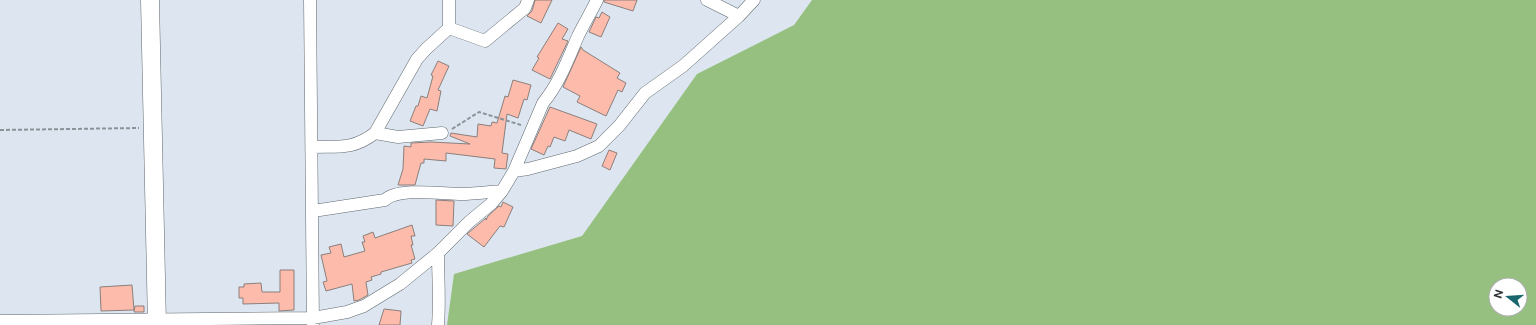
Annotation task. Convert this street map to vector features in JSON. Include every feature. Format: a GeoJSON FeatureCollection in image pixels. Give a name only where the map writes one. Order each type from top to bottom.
{"type":"FeatureCollection","features":[{"type":"Feature","properties":{"kind":"street"},"geometry":{"type":"LineString","coordinates":[[150,0],[157,322]]}},
{"type":"Feature","properties":{"kind":"street"},"geometry":{"type":"LineString","coordinates":[[310,0],[313,322]]}},
{"type":"Feature","properties":{"kind":"street"},"geometry":{"type":"LineString","coordinates":[[312,147],[354,146],[365,141],[375,133],[418,60],[426,49],[449,28],[449,0]]}},
{"type":"Feature","properties":{"kind":"street"},"geometry":{"type":"LineString","coordinates":[[449,28],[485,41],[525,8],[528,0]]}},
{"type":"Feature","properties":{"kind":"street"},"geometry":{"type":"LineString","coordinates":[[0,321],[313,322],[364,306],[400,284],[438,253],[469,222],[492,203],[502,191],[514,171],[543,103],[550,94],[564,68],[579,34],[597,0]]}},
{"type":"Feature","properties":{"kind":"street"},"geometry":{"type":"LineString","coordinates":[[707,0],[739,16]]}},
{"type":"Feature","properties":{"kind":"street"},"geometry":{"type":"LineString","coordinates":[[514,171],[528,169],[577,156],[599,146],[619,126],[645,93],[683,66],[739,16],[754,0]]}},
{"type":"Feature","properties":{"kind":"street"},"geometry":{"type":"LineString","coordinates":[[375,133],[398,137],[442,133]]}},
{"type":"Feature","properties":{"kind":"street"},"geometry":{"type":"LineString","coordinates":[[313,211],[385,200],[389,196],[422,191],[461,194],[502,191]]}},
{"type":"Feature","properties":{"kind":"street"},"geometry":{"type":"LineString","coordinates":[[438,253],[438,295],[440,303],[438,325]]}},
{"type":"Feature","properties":{"kind":"path"},"geometry":{"type":"LineString","coordinates":[[442,133],[457,127],[479,112],[532,129]]}},
{"type":"Feature","properties":{"kind":"path"},"geometry":{"type":"LineString","coordinates":[[0,130],[153,128]]}},
{"type":"Feature","properties":{"kind":"green space"},"geometry":{"type":"Polygon","coordinates":[[[812,0],[1536,0],[1536,325],[447,325],[454,274],[582,236],[697,74],[794,25],[812,0]]]}},
{"type":"Feature","properties":{"kind":"building"},"geometry":{"type":"Polygon","coordinates":[[[535,0],[552,0],[541,23],[527,16],[532,11],[535,0]]]}},
{"type":"Feature","properties":{"kind":"building"},"geometry":{"type":"Polygon","coordinates":[[[604,0],[637,0],[633,11],[604,2],[604,0]]]}},
{"type":"Feature","properties":{"kind":"building"},"geometry":{"type":"Polygon","coordinates":[[[602,12],[610,17],[601,37],[589,32],[596,17],[599,18],[602,12]]]}},
{"type":"Feature","properties":{"kind":"building"},"geometry":{"type":"Polygon","coordinates":[[[558,23],[568,29],[562,39],[568,41],[550,79],[532,70],[539,58],[537,57],[558,23]]]}},
{"type":"Feature","properties":{"kind":"building"},"geometry":{"type":"Polygon","coordinates":[[[581,47],[583,50],[620,73],[617,78],[626,83],[622,92],[618,90],[606,116],[577,102],[580,96],[563,87],[581,47]]]}},
{"type":"Feature","properties":{"kind":"building"},"geometry":{"type":"Polygon","coordinates":[[[438,61],[449,66],[438,90],[441,91],[437,111],[430,109],[423,126],[410,121],[416,106],[418,106],[421,96],[427,98],[433,76],[431,75],[438,61]]]}},
{"type":"Feature","properties":{"kind":"building"},"geometry":{"type":"Polygon","coordinates":[[[513,80],[531,85],[527,100],[524,99],[518,118],[507,114],[502,153],[508,154],[506,169],[494,168],[495,159],[446,153],[446,161],[424,159],[424,163],[421,163],[415,185],[398,185],[403,169],[404,146],[411,147],[411,143],[431,142],[470,144],[450,136],[451,133],[477,137],[478,124],[491,126],[492,122],[497,123],[505,96],[508,97],[513,80]]]}},
{"type":"Feature","properties":{"kind":"building"},"geometry":{"type":"Polygon","coordinates":[[[550,107],[597,124],[591,139],[569,130],[565,141],[554,137],[550,147],[548,146],[544,155],[531,149],[550,107]]]}},
{"type":"Feature","properties":{"kind":"building"},"geometry":{"type":"Polygon","coordinates":[[[609,150],[617,153],[610,170],[602,166],[609,150]]]}},
{"type":"Feature","properties":{"kind":"building"},"geometry":{"type":"Polygon","coordinates":[[[436,200],[454,201],[453,226],[436,225],[436,200]]]}},
{"type":"Feature","properties":{"kind":"building"},"geometry":{"type":"Polygon","coordinates":[[[503,202],[513,207],[504,227],[500,226],[484,247],[467,234],[486,218],[486,220],[488,216],[499,206],[501,207],[503,202]]]}},
{"type":"Feature","properties":{"kind":"building"},"geometry":{"type":"Polygon","coordinates":[[[412,225],[415,236],[411,236],[413,245],[411,245],[415,259],[411,260],[412,263],[381,272],[381,274],[371,277],[372,280],[366,282],[368,295],[359,300],[354,301],[352,284],[326,291],[323,282],[327,281],[321,255],[331,253],[329,247],[341,244],[344,257],[365,251],[362,242],[365,242],[363,236],[373,232],[375,238],[412,225]]]}},
{"type":"Feature","properties":{"kind":"building"},"geometry":{"type":"Polygon","coordinates":[[[280,270],[294,270],[294,310],[279,311],[279,303],[243,304],[243,298],[239,298],[239,287],[244,287],[244,284],[261,283],[262,292],[280,292],[280,270]]]}},
{"type":"Feature","properties":{"kind":"building"},"geometry":{"type":"Polygon","coordinates":[[[132,285],[134,310],[101,311],[100,287],[132,285]]]}},
{"type":"Feature","properties":{"kind":"building"},"geometry":{"type":"Polygon","coordinates":[[[135,306],[144,306],[144,312],[134,312],[135,306]]]}},
{"type":"Feature","properties":{"kind":"building"},"geometry":{"type":"Polygon","coordinates":[[[384,309],[401,311],[400,325],[379,325],[384,309]]]}}]}
